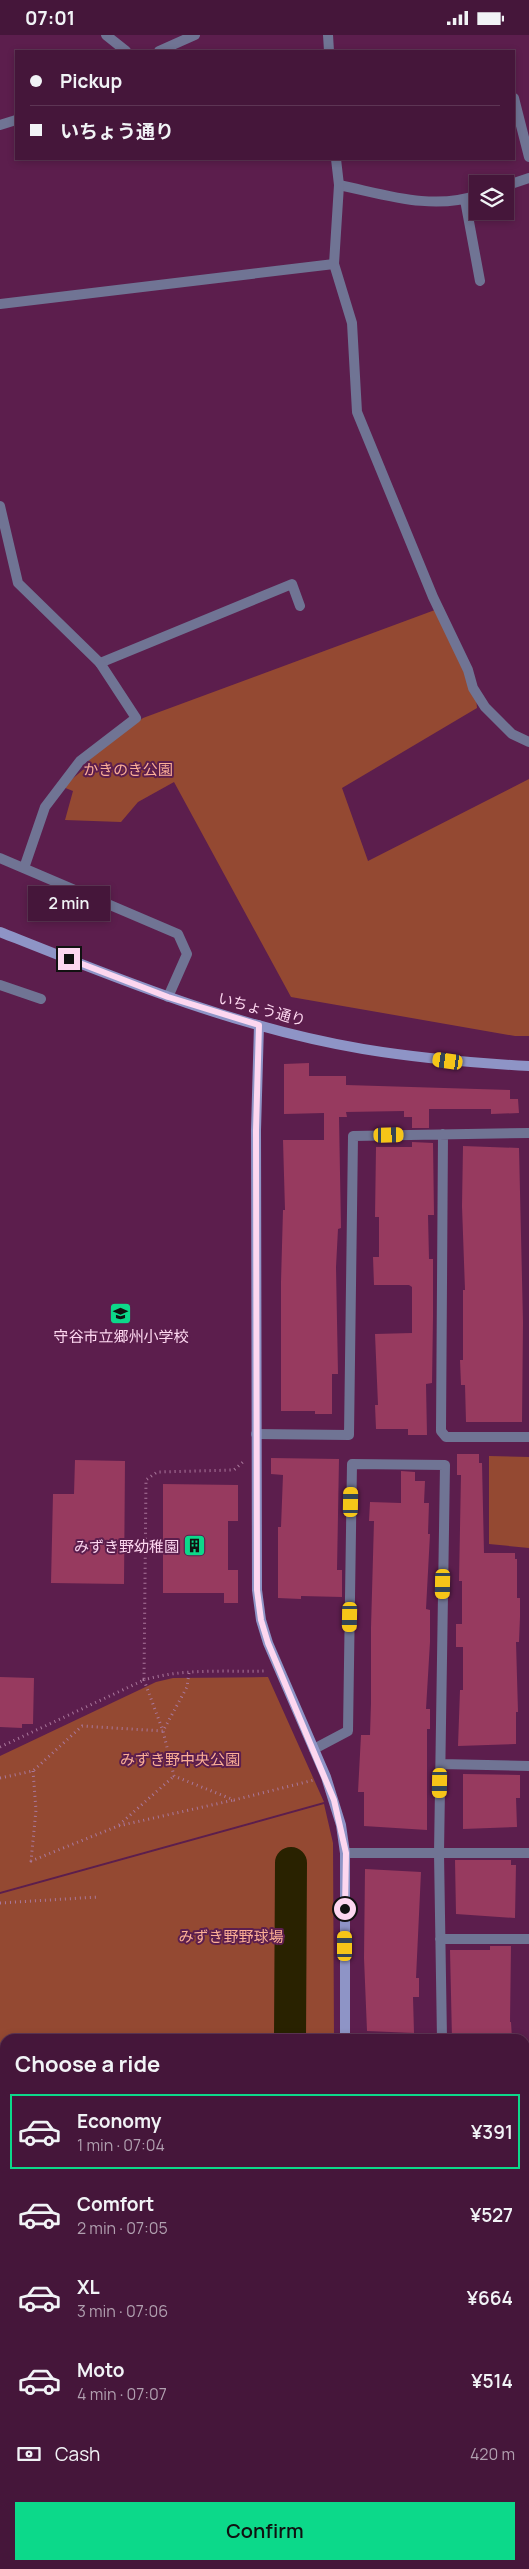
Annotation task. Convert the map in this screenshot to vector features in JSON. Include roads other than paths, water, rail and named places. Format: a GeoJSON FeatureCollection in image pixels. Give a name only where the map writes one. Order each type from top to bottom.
{"type":"FeatureCollection","features":[{"type":"Feature","properties":{"kind":"street"},"geometry":{"type":"LineString","coordinates":[[106,35],[125,50]]}},
{"type":"Feature","properties":{"kind":"street"},"geometry":{"type":"LineString","coordinates":[[161,50],[195,35]]}},
{"type":"Feature","properties":{"kind":"street"},"geometry":{"type":"LineString","coordinates":[[328,35],[329,50]]}},
{"type":"Feature","properties":{"kind":"street"},"geometry":{"type":"LineString","coordinates":[[515,102],[529,157]]}},
{"type":"Feature","properties":{"kind":"street"},"geometry":{"type":"LineString","coordinates":[[0,125],[15,120]]}},
{"type":"Feature","properties":{"kind":"street"},"geometry":{"type":"LineString","coordinates":[[336,160],[339,185],[334,264],[352,323],[356,412],[433,597],[468,671],[473,688],[485,707],[512,735],[529,742]]}},
{"type":"Feature","properties":{"kind":"street"},"geometry":{"type":"LineString","coordinates":[[514,183],[529,177]]}},
{"type":"Feature","properties":{"kind":"street"},"geometry":{"type":"LineString","coordinates":[[339,185],[431,203],[469,198]]}},
{"type":"Feature","properties":{"kind":"street"},"geometry":{"type":"LineString","coordinates":[[464,200],[480,281]]}},
{"type":"Feature","properties":{"kind":"street"},"geometry":{"type":"LineString","coordinates":[[0,304],[334,264]]}},
{"type":"Feature","properties":{"kind":"street"},"geometry":{"type":"LineString","coordinates":[[0,506],[18,583],[100,663],[136,718],[80,761],[45,807],[24,868]]}},
{"type":"Feature","properties":{"kind":"street"},"geometry":{"type":"LineString","coordinates":[[100,663],[292,584],[300,606]]}},
{"type":"Feature","properties":{"kind":"street"},"geometry":{"type":"LineString","coordinates":[[0,858],[178,934],[187,954],[168,997]]}},
{"type":"Feature","properties":{"kind":"street","name":"いちょう通り"},"geometry":{"type":"LineString","coordinates":[[0,932],[168,997],[259,1025],[362,1049],[448,1061],[529,1066]]}},
{"type":"Feature","properties":{"kind":"street"},"geometry":{"type":"LineString","coordinates":[[0,985],[41,999]]}},
{"type":"Feature","properties":{"kind":"street"},"geometry":{"type":"LineString","coordinates":[[259,1025],[256,1130],[257,1590],[261,1620],[279,1671],[326,1777],[341,1825],[346,1853],[345,2034]]}},
{"type":"Feature","properties":{"kind":"street"},"geometry":{"type":"LineString","coordinates":[[256,1434],[350,1435],[354,1136],[529,1133]]}},
{"type":"Feature","properties":{"kind":"street"},"geometry":{"type":"LineString","coordinates":[[443,1134],[441,1431],[446,1437],[529,1437]]}},
{"type":"Feature","properties":{"kind":"street"},"geometry":{"type":"LineString","coordinates":[[314,1749],[348,1731],[352,1464],[445,1465],[439,1853],[442,2034]]}},
{"type":"Feature","properties":{"kind":"street"},"geometry":{"type":"LineString","coordinates":[[440,1764],[529,1766]]}},
{"type":"Feature","properties":{"kind":"street"},"geometry":{"type":"LineString","coordinates":[[346,1853],[529,1853]]}},
{"type":"Feature","properties":{"kind":"street"},"geometry":{"type":"LineString","coordinates":[[440,1939],[529,1939]]}},
{"type":"Feature","properties":{"kind":"waterway"},"geometry":{"type":"LineString","coordinates":[[290,2034],[291,1863]]}},
{"type":"Feature","properties":{"kind":"place","name":"守谷市立郷州小学校"},"geometry":{"type":"Point","coordinates":[121,1313]}},
{"type":"Feature","properties":{"kind":"place","name":"みずき野幼稚園"},"geometry":{"type":"Point","coordinates":[195,1546]}},
{"type":"Feature","properties":{"kind":"park label","name":"かきのき公園"},"geometry":{"type":"Point","coordinates":[128,769]}},
{"type":"Feature","properties":{"kind":"park label","name":"みずき野中央公園"},"geometry":{"type":"Point","coordinates":[180,1759]}},
{"type":"Feature","properties":{"kind":"park label","name":"みずき野野球場"},"geometry":{"type":"Point","coordinates":[231,1936]}}]}
